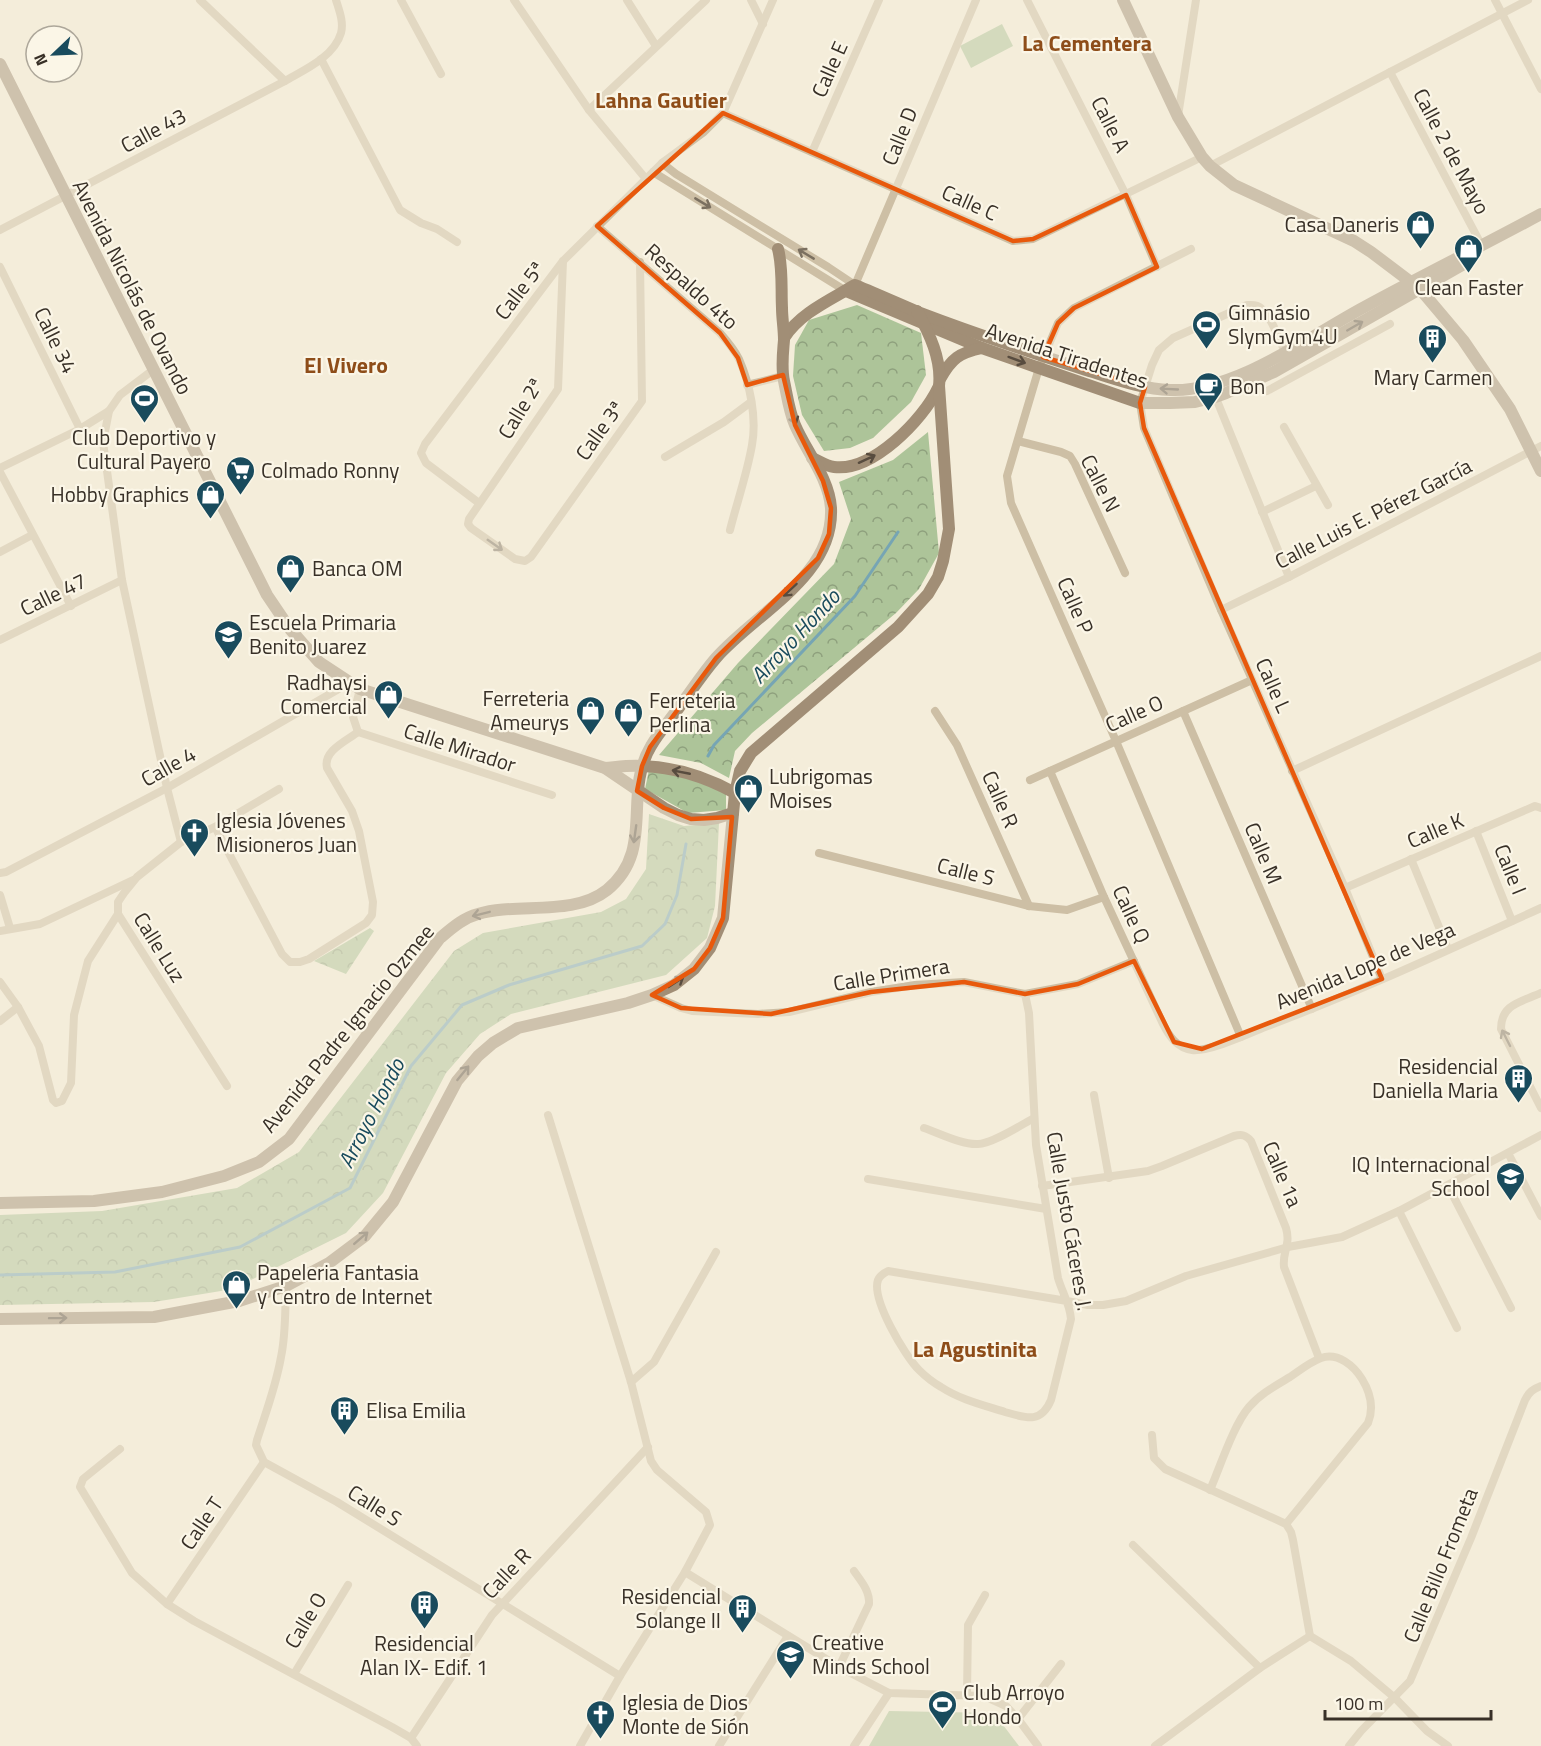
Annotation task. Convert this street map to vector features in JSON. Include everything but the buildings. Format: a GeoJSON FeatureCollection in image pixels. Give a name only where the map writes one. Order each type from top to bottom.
{"type":"FeatureCollection","features":[{"type":"Feature","properties":{"kind":"street"},"geometry":{"type":"LineString","coordinates":[[200,0],[285,81]]}},
{"type":"Feature","properties":{"kind":"street"},"geometry":{"type":"LineString","coordinates":[[336,0],[342,18],[341,32],[333,47],[321,60],[400,210],[457,242]]}},
{"type":"Feature","properties":{"kind":"street"},"geometry":{"type":"LineString","coordinates":[[401,0],[441,74]]}},
{"type":"Feature","properties":{"kind":"street","name":"Avenida Tiradentes"},"geometry":{"type":"LineString","coordinates":[[514,0],[589,110],[649,176],[778,249],[924,324],[982,348],[1145,387],[1169,390],[1226,393],[1274,372],[1287,358]]}},
{"type":"Feature","properties":{"kind":"street"},"geometry":{"type":"LineString","coordinates":[[627,0],[656,46]]}},
{"type":"Feature","properties":{"kind":"street"},"geometry":{"type":"LineString","coordinates":[[589,110],[706,0]]}},
{"type":"Feature","properties":{"kind":"street"},"geometry":{"type":"LineString","coordinates":[[751,0],[763,24]]}},
{"type":"Feature","properties":{"kind":"street"},"geometry":{"type":"LineString","coordinates":[[723,113],[773,0]]}},
{"type":"Feature","properties":{"kind":"street","name":"Calle E"},"geometry":{"type":"LineString","coordinates":[[812,152],[879,0]]}},
{"type":"Feature","properties":{"kind":"street","name":"Calle D"},"geometry":{"type":"LineString","coordinates":[[851,288],[897,188],[976,0]]}},
{"type":"Feature","properties":{"kind":"street","name":"Calle A"},"geometry":{"type":"LineString","coordinates":[[1027,0],[1126,195],[1157,267]]}},
{"type":"Feature","properties":{"kind":"street"},"geometry":{"type":"LineString","coordinates":[[1123,0],[1178,117],[1206,162],[1234,185],[1371,252],[1416,286],[1470,349],[1536,449],[1541,471]]}},
{"type":"Feature","properties":{"kind":"street"},"geometry":{"type":"LineString","coordinates":[[1178,117],[1196,0]]}},
{"type":"Feature","properties":{"kind":"street"},"geometry":{"type":"LineString","coordinates":[[1495,0],[1541,89]]}},
{"type":"Feature","properties":{"kind":"street","name":"Calle C"},"geometry":{"type":"LineString","coordinates":[[723,113],[1013,241],[1033,239],[1126,195],[1206,162],[1390,72],[1528,0]]}},
{"type":"Feature","properties":{"kind":"street","name":"Calle 43"},"geometry":{"type":"LineString","coordinates":[[0,230],[321,60]]}},
{"type":"Feature","properties":{"kind":"street","name":"Avenida Nicolás de Ovando"},"geometry":{"type":"LineString","coordinates":[[0,64],[267,595],[290,629],[319,662],[354,686],[605,768],[664,808],[691,819],[717,818],[733,813]]}},
{"type":"Feature","properties":{"kind":"street","name":"Calle 2 de Mayo"},"geometry":{"type":"LineString","coordinates":[[1390,72],[1482,246]]}},
{"type":"Feature","properties":{"kind":"street","name":"Calle 5ª"},"geometry":{"type":"LineString","coordinates":[[479,503],[426,463],[421,453],[425,444],[563,261],[662,163],[704,132],[723,113]]}},
{"type":"Feature","properties":{"kind":"street","name":"Avenida Tiradentes"},"geometry":{"type":"LineString","coordinates":[[662,163],[828,267],[851,288],[896,301],[1140,403],[1195,402],[1248,371],[1287,358],[1541,214]]}},
{"type":"Feature","properties":{"kind":"street","name":"Avenida Tiradentes"},"geometry":{"type":"LineString","coordinates":[[1416,286],[1541,223]]}},
{"type":"Feature","properties":{"kind":"street","name":"Respaldo 4to"},"geometry":{"type":"LineString","coordinates":[[597,226],[720,333],[738,358],[747,385],[754,424],[752,444],[730,530]]}},
{"type":"Feature","properties":{"kind":"street","name":"Avenida Padre Ignacio Ozmee"},"geometry":{"type":"LineString","coordinates":[[0,1203],[94,1201],[162,1192],[224,1176],[259,1161],[289,1139],[440,938],[460,921],[480,913],[578,904],[595,898],[608,889],[623,872],[631,859],[638,817],[637,791],[642,766],[650,747],[716,658],[803,578],[818,558],[829,534],[831,508],[828,494],[795,425],[783,376],[784,338],[781,264],[778,249]]}},
{"type":"Feature","properties":{"kind":"street","name":"Calle P"},"geometry":{"type":"LineString","coordinates":[[1191,249],[1074,308],[1058,323],[1041,362],[1007,476],[1011,503],[1116,741],[1241,1037]]}},
{"type":"Feature","properties":{"kind":"street","name":"Calle 2ª"},"geometry":{"type":"LineString","coordinates":[[468,524],[479,503],[558,389],[563,261]]}},
{"type":"Feature","properties":{"kind":"street","name":"Calle 3ª"},"geometry":{"type":"LineString","coordinates":[[468,524],[515,559],[525,561],[531,557],[642,401],[640,262]]}},
{"type":"Feature","properties":{"kind":"street","name":"Calle 34"},"geometry":{"type":"LineString","coordinates":[[0,267],[80,429]]}},
{"type":"Feature","properties":{"kind":"street"},"geometry":{"type":"LineString","coordinates":[[784,338],[796,322],[804,316],[851,288]]}},
{"type":"Feature","properties":{"kind":"street"},"geometry":{"type":"LineString","coordinates":[[1140,403],[1156,357],[1166,344],[1173,338],[1247,305],[1261,307],[1269,318],[1287,358]]}},
{"type":"Feature","properties":{"kind":"street"},"geometry":{"type":"LineString","coordinates":[[0,1319],[154,1317],[239,1301],[286,1286],[329,1263],[365,1236],[393,1202],[457,1081],[478,1056],[493,1043],[518,1028],[628,1003],[652,995],[674,985],[694,969],[710,948],[723,918],[735,793],[740,771],[751,753],[898,627],[928,594],[938,577],[949,529],[940,382],[932,339],[916,311]]}},
{"type":"Feature","properties":{"kind":"street"},"geometry":{"type":"LineString","coordinates":[[1268,391],[1390,324]]}},
{"type":"Feature","properties":{"kind":"street"},"geometry":{"type":"LineString","coordinates":[[812,458],[836,467],[854,464],[876,454],[901,435],[925,410],[934,398],[950,363],[958,355],[982,348]]}},
{"type":"Feature","properties":{"kind":"street"},"geometry":{"type":"LineString","coordinates":[[153,370],[120,395],[109,411],[103,442],[122,580],[181,842]]}},
{"type":"Feature","properties":{"kind":"street"},"geometry":{"type":"LineString","coordinates":[[1274,372],[1280,385]]}},
{"type":"Feature","properties":{"kind":"street"},"geometry":{"type":"LineString","coordinates":[[747,385],[783,376]]}},
{"type":"Feature","properties":{"kind":"street"},"geometry":{"type":"LineString","coordinates":[[1213,391],[1289,577]]}},
{"type":"Feature","properties":{"kind":"street"},"geometry":{"type":"LineString","coordinates":[[665,457],[724,422],[751,402]]}},
{"type":"Feature","properties":{"kind":"street","name":"Calle L"},"geometry":{"type":"LineString","coordinates":[[1140,403],[1144,428],[1221,610],[1345,888],[1382,979]]}},
{"type":"Feature","properties":{"kind":"street"},"geometry":{"type":"LineString","coordinates":[[70,606],[0,470],[80,429],[109,411]]}},
{"type":"Feature","properties":{"kind":"street"},"geometry":{"type":"LineString","coordinates":[[1284,427],[1328,505]]}},
{"type":"Feature","properties":{"kind":"street","name":"Calle N"},"geometry":{"type":"LineString","coordinates":[[1018,441],[1070,456],[1076,464],[1125,573]]}},
{"type":"Feature","properties":{"kind":"street","name":"Calle Luis E. Pérez García"},"geometry":{"type":"LineString","coordinates":[[1221,610],[1536,449]]}},
{"type":"Feature","properties":{"kind":"street"},"geometry":{"type":"LineString","coordinates":[[1262,512],[1316,486]]}},
{"type":"Feature","properties":{"kind":"street"},"geometry":{"type":"LineString","coordinates":[[0,552],[32,535]]}},
{"type":"Feature","properties":{"kind":"street","name":"Calle 47"},"geometry":{"type":"LineString","coordinates":[[0,640],[122,580]]}},
{"type":"Feature","properties":{"kind":"street"},"geometry":{"type":"LineString","coordinates":[[1292,771],[1541,656]]}},
{"type":"Feature","properties":{"kind":"street","name":"Calle O"},"geometry":{"type":"LineString","coordinates":[[1030,780],[1252,680]]}},
{"type":"Feature","properties":{"kind":"street"},"geometry":{"type":"LineString","coordinates":[[215,827],[282,954],[290,962],[309,959],[366,924],[372,915],[373,902],[358,831],[352,811],[325,762],[329,753],[358,732],[353,717],[354,686]]}},
{"type":"Feature","properties":{"kind":"street","name":"Calle 4"},"geometry":{"type":"LineString","coordinates":[[0,873],[6,872],[167,788],[354,686]]}},
{"type":"Feature","properties":{"kind":"street","name":"Calle R"},"geometry":{"type":"LineString","coordinates":[[935,711],[957,745],[1029,906]]}},
{"type":"Feature","properties":{"kind":"street","name":"Calle M"},"geometry":{"type":"LineString","coordinates":[[1183,711],[1312,1009]]}},
{"type":"Feature","properties":{"kind":"street","name":"Calle Mirador"},"geometry":{"type":"LineString","coordinates":[[358,732],[552,795]]}},
{"type":"Feature","properties":{"kind":"street","name":"Avenida Nicolás de Ovando"},"geometry":{"type":"LineString","coordinates":[[605,768],[642,766],[687,772],[735,793]]}},
{"type":"Feature","properties":{"kind":"street","name":"Calle Q"},"geometry":{"type":"LineString","coordinates":[[1050,771],[1162,1024],[1174,1042],[1190,1050],[1202,1049]]}},
{"type":"Feature","properties":{"kind":"street","name":"Calle Luz"},"geometry":{"type":"LineString","coordinates":[[227,1086],[118,914],[118,902],[137,877],[181,842],[215,827],[279,789]]}},
{"type":"Feature","properties":{"kind":"street","name":"Calle K"},"geometry":{"type":"LineString","coordinates":[[1345,888],[1535,806],[1540,808]]}},
{"type":"Feature","properties":{"kind":"street","name":"Calle I"},"geometry":{"type":"LineString","coordinates":[[1476,831],[1512,921]]}},
{"type":"Feature","properties":{"kind":"street","name":"Calle S"},"geometry":{"type":"LineString","coordinates":[[819,853],[1029,906],[1067,910],[1104,897]]}},
{"type":"Feature","properties":{"kind":"street"},"geometry":{"type":"LineString","coordinates":[[1411,859],[1448,949]]}},
{"type":"Feature","properties":{"kind":"street"},"geometry":{"type":"LineString","coordinates":[[0,931],[40,924],[137,877]]}},
{"type":"Feature","properties":{"kind":"street"},"geometry":{"type":"LineString","coordinates":[[0,895],[10,928]]}},
{"type":"Feature","properties":{"kind":"street","name":"Avenida Lope de Vega"},"geometry":{"type":"LineString","coordinates":[[1202,1049],[1241,1037],[1312,1009],[1541,908]]}},
{"type":"Feature","properties":{"kind":"street"},"geometry":{"type":"LineString","coordinates":[[0,982],[18,1007],[39,1046],[53,1100],[62,1101],[71,1083],[74,1015],[88,961],[118,914]]}},
{"type":"Feature","properties":{"kind":"street","name":"Calle Primera"},"geometry":{"type":"LineString","coordinates":[[652,995],[692,1011],[758,1014],[789,1012],[871,992],[915,985],[964,982],[1025,994],[1078,984],[1134,961]]}},
{"type":"Feature","properties":{"kind":"street"},"geometry":{"type":"LineString","coordinates":[[1541,993],[1510,1007],[1504,1013],[1502,1029],[1541,1108]]}},
{"type":"Feature","properties":{"kind":"street","name":"Calle Justo Cáceres J."},"geometry":{"type":"LineString","coordinates":[[1025,994],[1029,1013],[1034,1118],[1042,1186],[1058,1278],[1070,1309],[1071,1318],[1051,1400],[1043,1414],[1026,1418],[966,1401],[940,1387],[919,1370],[904,1351],[878,1298],[878,1280],[888,1271],[1066,1301]]}},
{"type":"Feature","properties":{"kind":"street"},"geometry":{"type":"LineString","coordinates":[[0,1021],[18,1007]]}},
{"type":"Feature","properties":{"kind":"street"},"geometry":{"type":"LineString","coordinates":[[1094,1095],[1108,1178]]}},
{"type":"Feature","properties":{"kind":"street"},"geometry":{"type":"LineString","coordinates":[[548,1115],[631,1382],[651,1461],[657,1470],[706,1512],[710,1525],[685,1572],[620,1676],[580,1746]]}},
{"type":"Feature","properties":{"kind":"street"},"geometry":{"type":"LineString","coordinates":[[924,1128],[968,1144],[980,1144],[1034,1118]]}},
{"type":"Feature","properties":{"kind":"street","name":"Calle 1a"},"geometry":{"type":"LineString","coordinates":[[1042,1186],[1108,1178],[1162,1167],[1234,1136],[1243,1135],[1251,1141],[1286,1228],[1288,1246],[1283,1259],[1284,1267],[1319,1359]]}},
{"type":"Feature","properties":{"kind":"street"},"geometry":{"type":"LineString","coordinates":[[1066,1301],[1095,1305],[1126,1300],[1186,1276],[1288,1246],[1342,1237],[1399,1211],[1541,1135]]}},
{"type":"Feature","properties":{"kind":"street"},"geometry":{"type":"LineString","coordinates":[[1508,1153],[1541,1216]]}},
{"type":"Feature","properties":{"kind":"street"},"geometry":{"type":"LineString","coordinates":[[868,1179],[1046,1209]]}},
{"type":"Feature","properties":{"kind":"street"},"geometry":{"type":"LineString","coordinates":[[1448,1185],[1511,1308]]}},
{"type":"Feature","properties":{"kind":"street"},"geometry":{"type":"LineString","coordinates":[[1399,1211],[1457,1328]]}},
{"type":"Feature","properties":{"kind":"street"},"geometry":{"type":"LineString","coordinates":[[631,1382],[654,1362],[716,1252]]}},
{"type":"Feature","properties":{"kind":"street"},"geometry":{"type":"LineString","coordinates":[[264,1462],[256,1445],[275,1386],[282,1355],[286,1286]]}},
{"type":"Feature","properties":{"kind":"street"},"geometry":{"type":"LineString","coordinates":[[1210,1490],[1238,1425],[1248,1408],[1262,1394],[1319,1359],[1333,1357],[1352,1365],[1366,1386],[1371,1399],[1371,1415],[1364,1430],[1286,1524]]}},
{"type":"Feature","properties":{"kind":"street","name":"Calle Billo Frometa"},"geometry":{"type":"LineString","coordinates":[[1349,1746],[1410,1681],[1525,1400],[1529,1393],[1541,1386]]}},
{"type":"Feature","properties":{"kind":"street"},"geometry":{"type":"LineString","coordinates":[[1152,1435],[1153,1453],[1161,1466],[1286,1524],[1293,1540],[1310,1636],[1351,1661],[1395,1698],[1427,1731],[1448,1746]]}},
{"type":"Feature","properties":{"kind":"street","name":"Calle R"},"geometry":{"type":"LineString","coordinates":[[411,1738],[492,1615],[648,1447]]}},
{"type":"Feature","properties":{"kind":"street"},"geometry":{"type":"LineString","coordinates":[[120,1449],[83,1479],[80,1487],[132,1573],[167,1605],[392,1726],[411,1738],[417,1746]]}},
{"type":"Feature","properties":{"kind":"street","name":"Calle S"},"geometry":{"type":"LineString","coordinates":[[264,1462],[337,1502],[620,1676]]}},
{"type":"Feature","properties":{"kind":"street","name":"Calle T"},"geometry":{"type":"LineString","coordinates":[[167,1605],[264,1462]]}},
{"type":"Feature","properties":{"kind":"street"},"geometry":{"type":"LineString","coordinates":[[1133,1545],[1260,1668]]}},
{"type":"Feature","properties":{"kind":"street"},"geometry":{"type":"LineString","coordinates":[[839,1667],[869,1604],[870,1596],[854,1570]]}},
{"type":"Feature","properties":{"kind":"street"},"geometry":{"type":"LineString","coordinates":[[685,1572],[839,1667],[889,1693],[968,1694],[984,1696],[1006,1706],[1038,1746]]}},
{"type":"Feature","properties":{"kind":"street","name":"Calle O"},"geometry":{"type":"LineString","coordinates":[[294,1674],[348,1585]]}},
{"type":"Feature","properties":{"kind":"street"},"geometry":{"type":"LineString","coordinates":[[968,1694],[969,1625],[985,1595]]}},
{"type":"Feature","properties":{"kind":"street"},"geometry":{"type":"LineString","coordinates":[[719,1746],[788,1636]]}},
{"type":"Feature","properties":{"kind":"street"},"geometry":{"type":"LineString","coordinates":[[1155,1746],[1260,1668],[1310,1636]]}},
{"type":"Feature","properties":{"kind":"street"},"geometry":{"type":"LineString","coordinates":[[1018,1719],[1061,1664]]}},
{"type":"Feature","properties":{"kind":"street"},"geometry":{"type":"LineString","coordinates":[[854,1746],[889,1693]]}},
{"type":"Feature","properties":{"kind":"highlighted area"},"geometry":{"type":"Polygon","coordinates":[[[723,113],[1013,241],[1033,239],[1126,195],[1157,267],[1074,308],[1058,323],[1043,357],[1145,387],[1140,403],[1144,428],[1382,979],[1202,1049],[1174,1042],[1134,961],[1078,984],[1025,994],[964,982],[871,992],[771,1014],[681,1008],[652,995],[694,969],[710,948],[723,918],[732,817],[691,819],[664,808],[637,791],[642,766],[650,747],[716,658],[818,558],[829,534],[831,508],[823,481],[795,425],[783,375],[747,385],[738,358],[720,333],[597,226],[723,113]]]}},
{"type":"Feature","properties":{"kind":"green space"},"geometry":{"type":"Polygon","coordinates":[[[1002,24],[1013,46],[971,68],[960,46],[1002,24]]]}},
{"type":"Feature","properties":{"kind":"green space"},"geometry":{"type":"Polygon","coordinates":[[[857,305],[921,333],[926,375],[911,402],[873,438],[850,448],[824,451],[802,415],[793,376],[795,345],[809,320],[857,305]]]}},
{"type":"Feature","properties":{"kind":"green space"},"geometry":{"type":"Polygon","coordinates":[[[928,432],[939,553],[919,589],[896,613],[752,733],[735,751],[729,778],[701,763],[659,755],[738,663],[834,564],[851,519],[839,482],[893,460],[928,432]]]}},
{"type":"Feature","properties":{"kind":"green space"},"geometry":{"type":"Polygon","coordinates":[[[649,770],[689,775],[726,793],[726,810],[688,813],[645,789],[649,770]]]}},
{"type":"Feature","properties":{"kind":"green space"},"geometry":{"type":"Polygon","coordinates":[[[649,814],[684,826],[719,823],[715,906],[707,938],[666,975],[511,1014],[480,1034],[446,1073],[383,1193],[346,1233],[233,1289],[154,1302],[0,1305],[0,1215],[102,1211],[237,1188],[299,1152],[454,951],[483,933],[601,912],[626,899],[646,869],[649,814]]]}},
{"type":"Feature","properties":{"kind":"green space"},"geometry":{"type":"Polygon","coordinates":[[[370,928],[374,931],[346,974],[314,961],[370,928]]]}},
{"type":"Feature","properties":{"kind":"green space","name":"Club Arroyo Hondo"},"geometry":{"type":"Polygon","coordinates":[[[889,1711],[994,1713],[1019,1746],[869,1746],[889,1711]]]}},
{"type":"Feature","properties":{"kind":"waterway","name":"Arroyo Hondo"},"geometry":{"type":"LineString","coordinates":[[708,756],[714,745],[855,596],[898,532]]}},
{"type":"Feature","properties":{"kind":"waterway","name":"Arroyo Hondo"},"geometry":{"type":"LineString","coordinates":[[0,1275],[115,1272],[240,1247],[350,1188],[411,1066],[462,1005],[509,985],[642,946],[665,924],[677,895],[686,844]]}},
{"type":"Feature","properties":{"kind":"place","name":"Casa Daneris"},"geometry":{"type":"Point","coordinates":[1420,250]}},
{"type":"Feature","properties":{"kind":"place","name":"Clean Faster"},"geometry":{"type":"Point","coordinates":[1469,274]}},
{"type":"Feature","properties":{"kind":"place","name":"Gimnásio SlymGym4U"},"geometry":{"type":"Point","coordinates":[1207,350]}},
{"type":"Feature","properties":{"kind":"place","name":"Mary Carmen"},"geometry":{"type":"Point","coordinates":[1433,364]}},
{"type":"Feature","properties":{"kind":"place","name":"Bon"},"geometry":{"type":"Point","coordinates":[1209,412]}},
{"type":"Feature","properties":{"kind":"place","name":"Club Deportivo y Cultural Payero"},"geometry":{"type":"Point","coordinates":[144,424]}},
{"type":"Feature","properties":{"kind":"place","name":"Colmado Ronny"},"geometry":{"type":"Point","coordinates":[240,496]}},
{"type":"Feature","properties":{"kind":"place","name":"Hobby Graphics"},"geometry":{"type":"Point","coordinates":[210,520]}},
{"type":"Feature","properties":{"kind":"place","name":"Banca OM"},"geometry":{"type":"Point","coordinates":[291,594]}},
{"type":"Feature","properties":{"kind":"place","name":"Escuela Primaria Benito Juarez"},"geometry":{"type":"Point","coordinates":[228,660]}},
{"type":"Feature","properties":{"kind":"place","name":"Radhaysi Comercial"},"geometry":{"type":"Point","coordinates":[388,720]}},
{"type":"Feature","properties":{"kind":"place","name":"Ferreteria Ameurys"},"geometry":{"type":"Point","coordinates":[590,736]}},
{"type":"Feature","properties":{"kind":"place","name":"Ferreteria Perlina"},"geometry":{"type":"Point","coordinates":[628,738]}},
{"type":"Feature","properties":{"kind":"place","name":"Lubrigomas Moises"},"geometry":{"type":"Point","coordinates":[748,814]}},
{"type":"Feature","properties":{"kind":"place","name":"Iglesia Jóvenes Misioneros Juan"},"geometry":{"type":"Point","coordinates":[195,858]}},
{"type":"Feature","properties":{"kind":"place","name":"Residencial Daniella Maria"},"geometry":{"type":"Point","coordinates":[1519,1104]}},
{"type":"Feature","properties":{"kind":"place","name":"IQ Internacional School"},"geometry":{"type":"Point","coordinates":[1511,1202]}},
{"type":"Feature","properties":{"kind":"place","name":"Papeleria Fantasia y Centro de Internet"},"geometry":{"type":"Point","coordinates":[236,1310]}},
{"type":"Feature","properties":{"kind":"place","name":"Elisa Emilia"},"geometry":{"type":"Point","coordinates":[345,1436]}},
{"type":"Feature","properties":{"kind":"place","name":"Residencial Alan IX- Edif. 1"},"geometry":{"type":"Point","coordinates":[424,1630]}},
{"type":"Feature","properties":{"kind":"place","name":"Residencial Solange II"},"geometry":{"type":"Point","coordinates":[742,1634]}},
{"type":"Feature","properties":{"kind":"place","name":"Creative Minds School"},"geometry":{"type":"Point","coordinates":[791,1680]}},
{"type":"Feature","properties":{"kind":"place","name":"Club Arroyo Hondo"},"geometry":{"type":"Point","coordinates":[942,1730]}},
{"type":"Feature","properties":{"kind":"place","name":"Iglesia de Dios Monte de Sión"},"geometry":{"type":"Point","coordinates":[601,1740]}},
{"type":"Feature","properties":{"kind":"district","name":"La Cementera"},"geometry":{"type":"Point","coordinates":[1087,43]}},
{"type":"Feature","properties":{"kind":"district","name":"Lahna Gautier"},"geometry":{"type":"Point","coordinates":[661,100]}},
{"type":"Feature","properties":{"kind":"district","name":"El Vivero"},"geometry":{"type":"Point","coordinates":[346,365]}},
{"type":"Feature","properties":{"kind":"district","name":"La Agustinita"},"geometry":{"type":"Point","coordinates":[975,1349]}}]}
